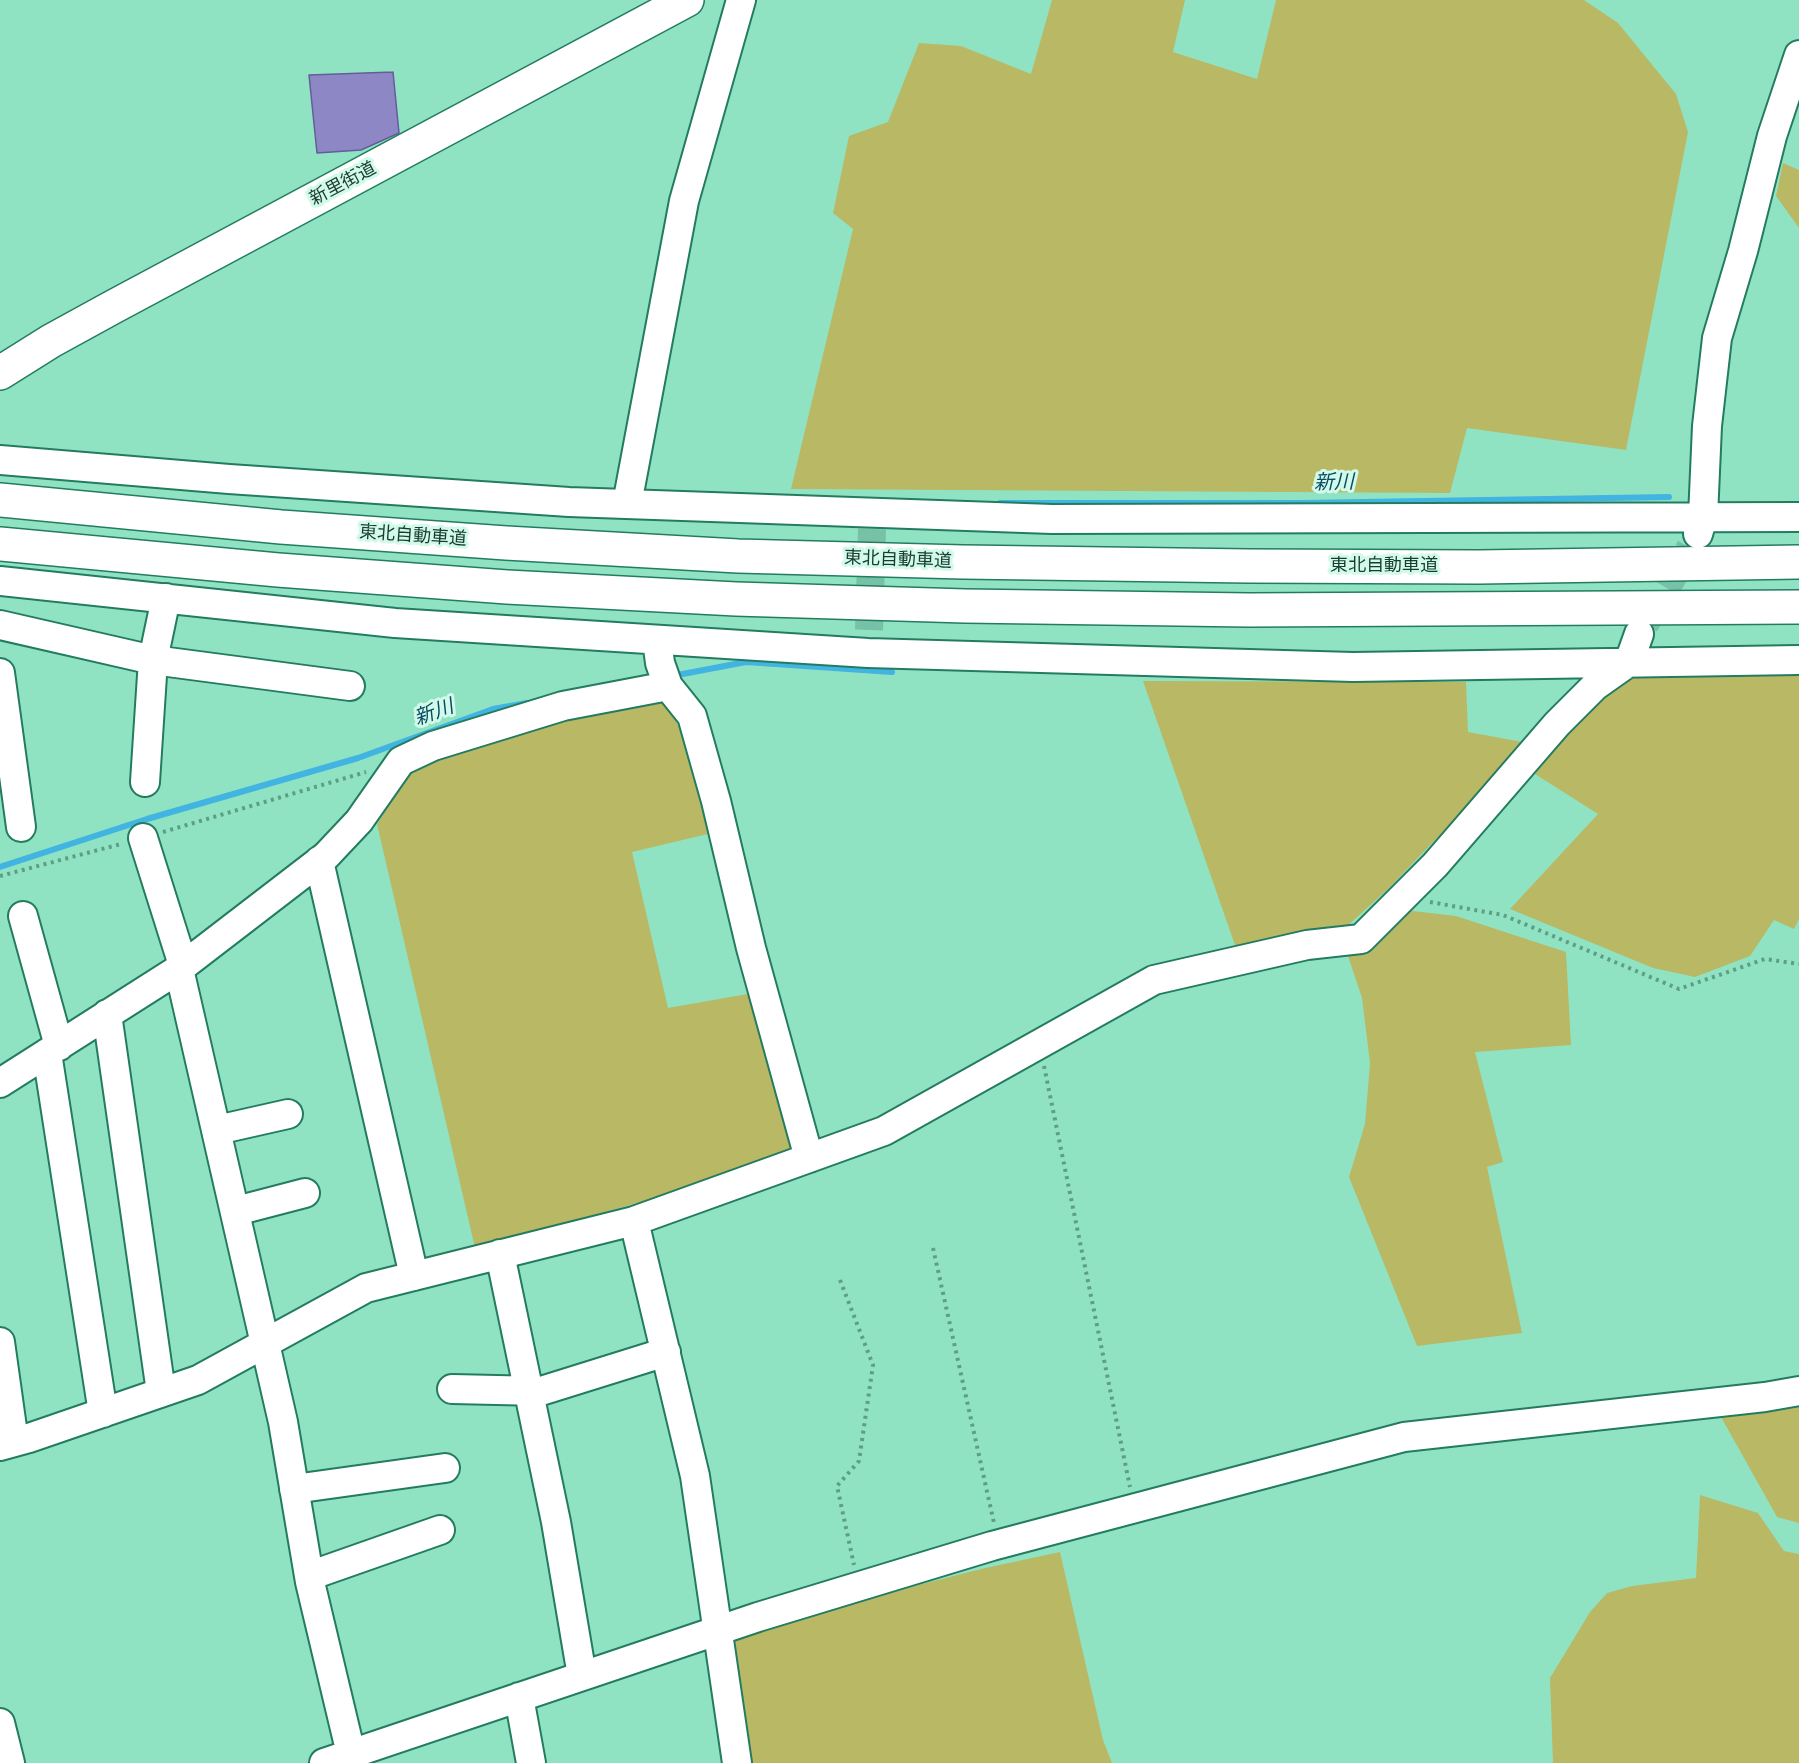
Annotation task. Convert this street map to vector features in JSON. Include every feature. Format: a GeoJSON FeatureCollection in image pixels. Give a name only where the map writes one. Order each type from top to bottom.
{"type":"FeatureCollection","features":[{"type":"Feature","properties":{"kind":"main road","name":"新里街道"},"geometry":{"type":"LineString","coordinates":[[0,373],[113,307],[687,0]]}},
{"type":"Feature","properties":{"kind":"main road","name":"東北自動車道"},"geometry":{"type":"LineString","coordinates":[[0,500],[293,528],[738,556],[1272,566],[1479,567],[1799,562]]}},
{"type":"Feature","properties":{"kind":"main road"},"geometry":{"type":"LineString","coordinates":[[0,544],[289,571],[507,587],[736,599],[965,606],[1249,610],[1799,607]]}},
{"type":"Feature","properties":{"kind":"street"},"geometry":{"type":"LineString","coordinates":[[627,504],[684,201],[741,0]]}},
{"type":"Feature","properties":{"kind":"street"},"geometry":{"type":"LineString","coordinates":[[1700,526],[1707,426],[1717,338],[1743,251],[1772,136],[1799,55]]}},
{"type":"Feature","properties":{"kind":"street"},"geometry":{"type":"LineString","coordinates":[[0,460],[229,479],[872,521],[1052,519],[1700,526],[1795,511]]}},
{"type":"Feature","properties":{"kind":"street"},"geometry":{"type":"LineString","coordinates":[[0,581],[395,623],[662,663],[869,641],[1353,667],[1799,660]]}},
{"type":"Feature","properties":{"kind":"street"},"geometry":{"type":"LineString","coordinates":[[145,782],[153,660],[166,598]]}},
{"type":"Feature","properties":{"kind":"street"},"geometry":{"type":"LineString","coordinates":[[0,625],[153,660],[350,686]]}},
{"type":"Feature","properties":{"kind":"street"},"geometry":{"type":"LineString","coordinates":[[0,1342],[7,1444],[198,1380],[366,1288],[634,1221],[884,1131],[1154,980],[1307,945],[1361,939],[1435,865],[1557,724],[1595,686],[1629,662],[1639,634]]}},
{"type":"Feature","properties":{"kind":"street"},"geometry":{"type":"LineString","coordinates":[[0,1083],[181,967],[319,861],[358,821],[401,761],[433,746],[563,705],[662,663]]}},
{"type":"Feature","properties":{"kind":"street"},"geometry":{"type":"LineString","coordinates":[[662,663],[692,716],[809,1158]]}},
{"type":"Feature","properties":{"kind":"street"},"geometry":{"type":"LineString","coordinates":[[0,673],[21,827]]}},
{"type":"Feature","properties":{"kind":"street"},"geometry":{"type":"LineString","coordinates":[[144,838],[181,967],[284,1422],[309,1576],[334,1760],[717,1631],[999,1544],[1404,1437],[1765,1396],[1799,1390]]}},
{"type":"Feature","properties":{"kind":"street"},"geometry":{"type":"LineString","coordinates":[[319,861],[414,1276]]}},
{"type":"Feature","properties":{"kind":"street"},"geometry":{"type":"LineString","coordinates":[[23,916],[53,1049],[103,1413]]}},
{"type":"Feature","properties":{"kind":"street"},"geometry":{"type":"LineString","coordinates":[[107,1014],[162,1392]]}},
{"type":"Feature","properties":{"kind":"street"},"geometry":{"type":"LineString","coordinates":[[217,1130],[288,1114]]}},
{"type":"Feature","properties":{"kind":"street"},"geometry":{"type":"LineString","coordinates":[[236,1210],[305,1193]]}},
{"type":"Feature","properties":{"kind":"street"},"geometry":{"type":"LineString","coordinates":[[634,1221],[695,1476],[737,1763]]}},
{"type":"Feature","properties":{"kind":"street"},"geometry":{"type":"LineString","coordinates":[[500,1254],[556,1522],[582,1676]]}},
{"type":"Feature","properties":{"kind":"street"},"geometry":{"type":"LineString","coordinates":[[452,1389],[541,1391],[666,1352]]}},
{"type":"Feature","properties":{"kind":"street"},"geometry":{"type":"LineString","coordinates":[[294,1489],[445,1468]]}},
{"type":"Feature","properties":{"kind":"street"},"geometry":{"type":"LineString","coordinates":[[309,1576],[440,1530]]}},
{"type":"Feature","properties":{"kind":"street"},"geometry":{"type":"LineString","coordinates":[[519,1697],[531,1763]]}},
{"type":"Feature","properties":{"kind":"street"},"geometry":{"type":"LineString","coordinates":[[0,1723],[10,1763]]}},
{"type":"Feature","properties":{"kind":"path"},"geometry":{"type":"LineString","coordinates":[[0,876],[144,838],[401,761]]}},
{"type":"Feature","properties":{"kind":"path"},"geometry":{"type":"LineString","coordinates":[[1403,897],[1503,915],[1679,988],[1765,959],[1799,964]]}},
{"type":"Feature","properties":{"kind":"path"},"geometry":{"type":"LineString","coordinates":[[1039,1044],[1134,1508]]}},
{"type":"Feature","properties":{"kind":"path"},"geometry":{"type":"LineString","coordinates":[[933,1248],[999,1544]]}},
{"type":"Feature","properties":{"kind":"path"},"geometry":{"type":"LineString","coordinates":[[840,1280],[873,1365],[859,1461],[837,1486],[859,1587]]}},
{"type":"Feature","properties":{"kind":"shaded area"},"geometry":{"type":"Polygon","coordinates":[[[1052,0],[1185,0],[1173,52],[1257,79],[1276,0],[1584,0],[1618,23],[1676,94],[1688,132],[1626,450],[1467,428],[1450,493],[791,489],[853,229],[833,213],[849,136],[888,122],[919,43],[961,46],[1031,74],[1052,0]]]}},
{"type":"Feature","properties":{"kind":"shaded area"},"geometry":{"type":"Polygon","coordinates":[[[1783,163],[1799,170],[1799,228],[1776,196],[1783,163]]]}},
{"type":"Feature","properties":{"kind":"shaded area"},"geometry":{"type":"Polygon","coordinates":[[[1642,674],[1799,676],[1799,919],[1794,929],[1774,920],[1750,956],[1695,977],[1653,968],[1510,909],[1598,814],[1535,774],[1587,708],[1608,689],[1642,674]]]}},
{"type":"Feature","properties":{"kind":"shaded area"},"geometry":{"type":"Polygon","coordinates":[[[1143,681],[1466,682],[1468,732],[1528,743],[1388,889],[1345,928],[1236,948],[1143,681]]]}},
{"type":"Feature","properties":{"kind":"shaded area"},"geometry":{"type":"Polygon","coordinates":[[[661,696],[704,770],[712,833],[632,852],[668,1008],[753,993],[793,1149],[641,1202],[475,1248],[377,824],[409,774],[464,745],[661,696]]]}},
{"type":"Feature","properties":{"kind":"shaded area"},"geometry":{"type":"Polygon","coordinates":[[[1404,910],[1456,916],[1566,952],[1571,1045],[1475,1052],[1503,1162],[1487,1167],[1522,1333],[1417,1346],[1349,1177],[1365,1124],[1370,1063],[1362,998],[1347,953],[1371,951],[1404,910]]]}},
{"type":"Feature","properties":{"kind":"shaded area"},"geometry":{"type":"Polygon","coordinates":[[[1799,1406],[1799,1523],[1777,1517],[1721,1417],[1799,1406]]]}},
{"type":"Feature","properties":{"kind":"shaded area"},"geometry":{"type":"Polygon","coordinates":[[[1700,1495],[1758,1513],[1784,1551],[1799,1554],[1799,1763],[1553,1763],[1550,1678],[1590,1612],[1607,1593],[1632,1586],[1696,1578],[1700,1495]]]}},
{"type":"Feature","properties":{"kind":"shaded area"},"geometry":{"type":"Polygon","coordinates":[[[1060,1552],[1103,1740],[1112,1763],[746,1763],[730,1640],[856,1601],[981,1569],[1060,1552]]]}},
{"type":"Feature","properties":{"kind":"building"},"geometry":{"type":"Polygon","coordinates":[[[393,72],[399,133],[361,150],[317,153],[309,75],[393,72]]]}},
{"type":"Feature","properties":{"kind":"waterway","name":"新川"},"geometry":{"type":"LineString","coordinates":[[1000,503],[1302,503],[1669,497]]}},
{"type":"Feature","properties":{"kind":"waterway","name":"新川"},"geometry":{"type":"LineString","coordinates":[[672,676],[746,662],[892,672]]}},
{"type":"Feature","properties":{"kind":"waterway","name":"新川"},"geometry":{"type":"LineString","coordinates":[[0,867],[147,819],[358,758],[493,709],[527,703]]}},
{"type":"Feature","properties":{"kind":"tunnel"},"geometry":{"type":"LineString","coordinates":[[869,630],[872,529]]}},
{"type":"Feature","properties":{"kind":"tunnel"},"geometry":{"type":"LineString","coordinates":[[1645,624],[1690,548]]}}]}
